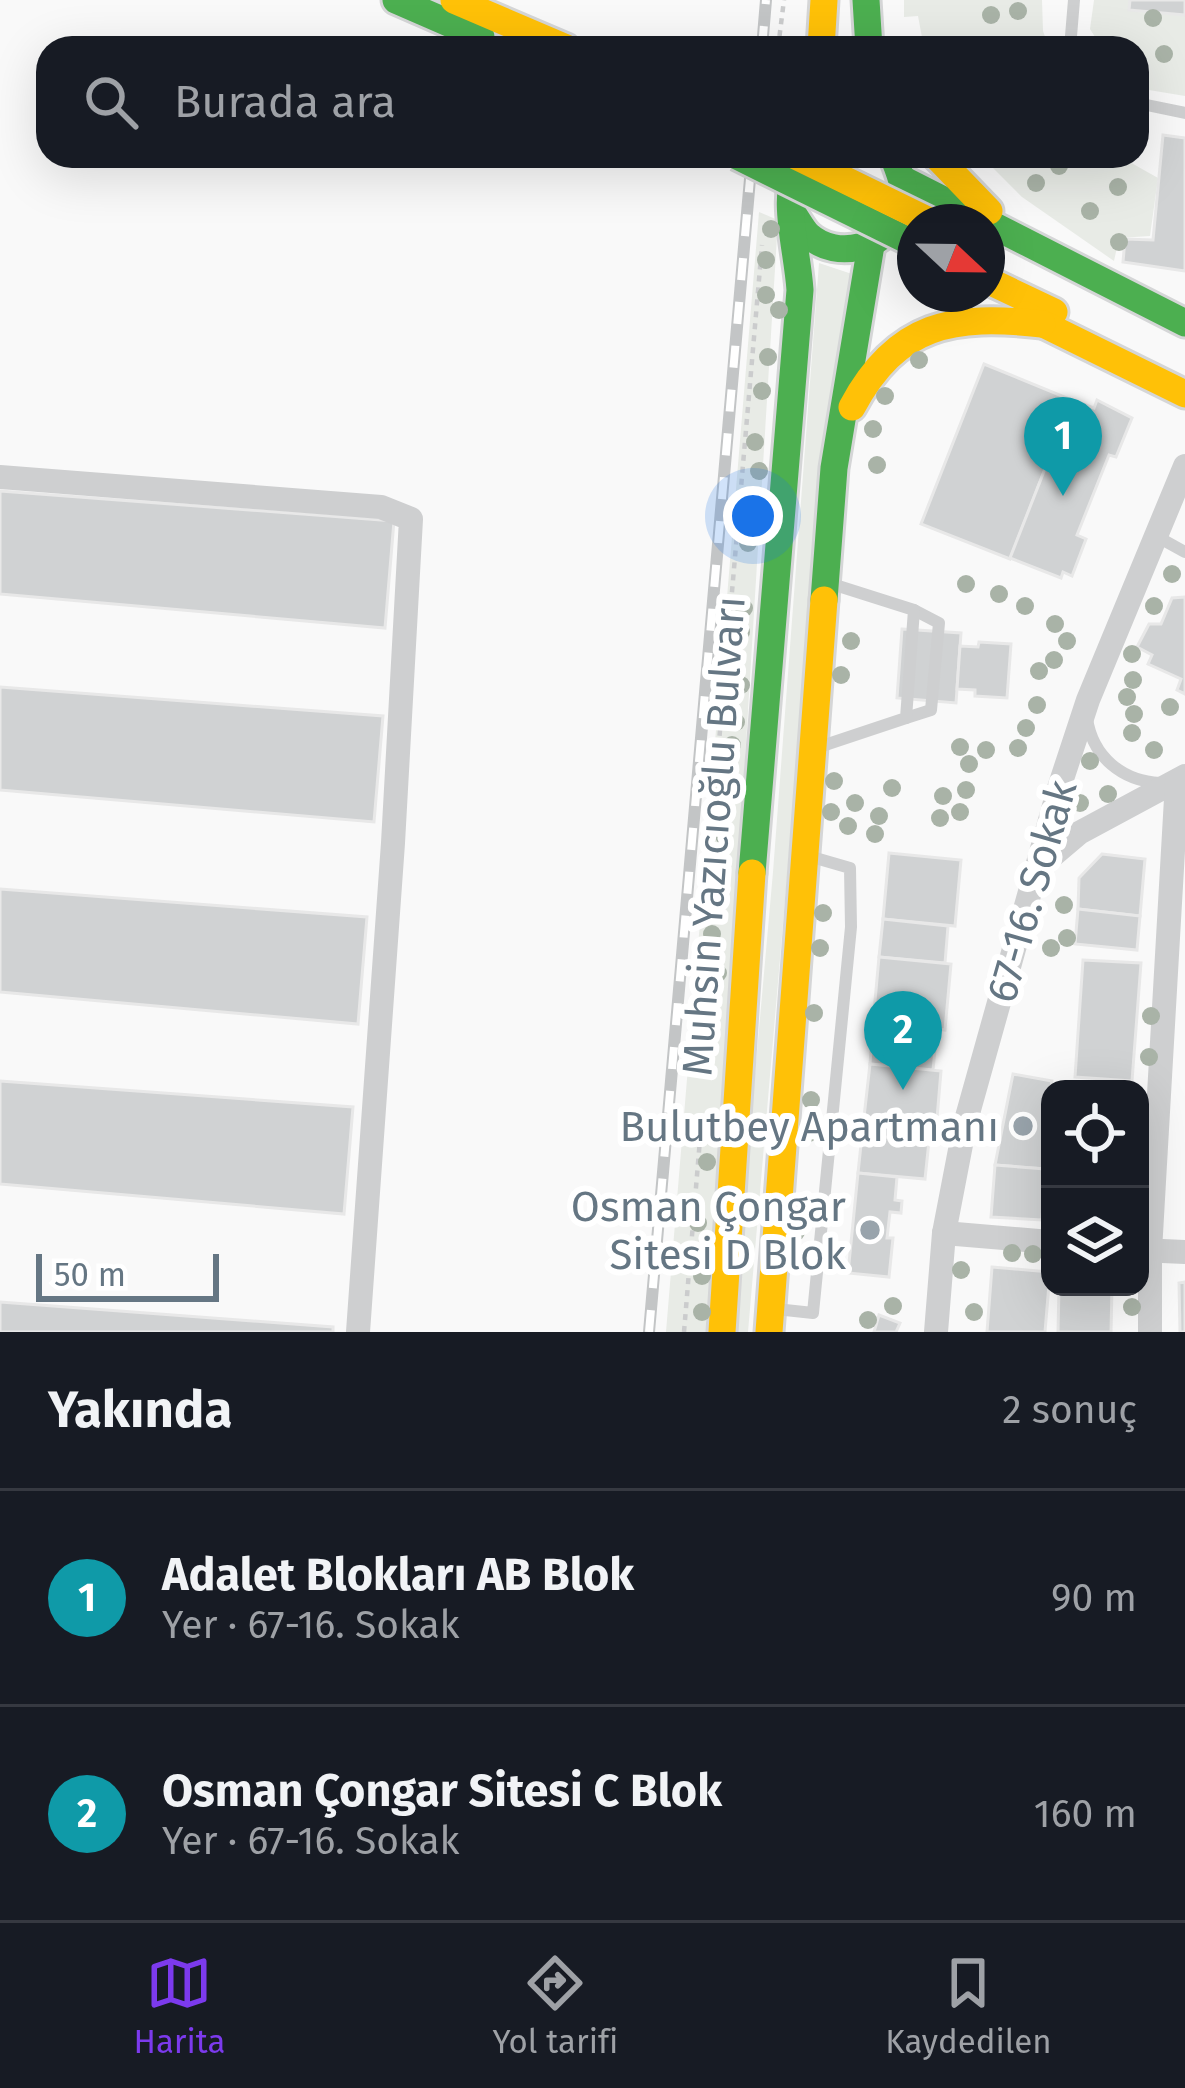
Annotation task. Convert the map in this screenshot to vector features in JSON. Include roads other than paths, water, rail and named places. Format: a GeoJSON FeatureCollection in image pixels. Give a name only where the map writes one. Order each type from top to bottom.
{"type":"FeatureCollection","features":[{"type":"Feature","properties":{"kind":"main road"},"geometry":{"type":"LineString","coordinates":[[396,0],[478,36]]}},
{"type":"Feature","properties":{"kind":"main road"},"geometry":{"type":"LineString","coordinates":[[454,0],[538,36]]}},
{"type":"Feature","properties":{"kind":"main road"},"geometry":{"type":"LineString","coordinates":[[821,36],[824,0]]}},
{"type":"Feature","properties":{"kind":"main road"},"geometry":{"type":"LineString","coordinates":[[866,0],[869,36]]}},
{"type":"Feature","properties":{"kind":"main road"},"geometry":{"type":"LineString","coordinates":[[761,168],[897,235]]}},
{"type":"Feature","properties":{"kind":"main road","name":"Muhsin Yazıcıoğlu Bulvarı"},"geometry":{"type":"LineString","coordinates":[[722,1332],[740,1023],[800,290],[800,260],[789,203],[794,168]]}},
{"type":"Feature","properties":{"kind":"main road"},"geometry":{"type":"LineString","coordinates":[[818,168],[897,206]]}},
{"type":"Feature","properties":{"kind":"main road"},"geometry":{"type":"LineString","coordinates":[[898,168],[1030,243],[1185,322]]}},
{"type":"Feature","properties":{"kind":"main road"},"geometry":{"type":"LineString","coordinates":[[770,1320],[834,468],[876,242],[901,213],[898,168]]}},
{"type":"Feature","properties":{"kind":"main road"},"geometry":{"type":"LineString","coordinates":[[947,168],[980,203],[1030,243]]}},
{"type":"Feature","properties":{"kind":"main road"},"geometry":{"type":"LineString","coordinates":[[789,203],[798,225],[815,241],[836,250],[876,242],[897,251]]}},
{"type":"Feature","properties":{"kind":"main road"},"geometry":{"type":"LineString","coordinates":[[1005,258],[1185,346]]}},
{"type":"Feature","properties":{"kind":"main road"},"geometry":{"type":"LineString","coordinates":[[1005,289],[1185,377]]}},
{"type":"Feature","properties":{"kind":"main road"},"geometry":{"type":"LineString","coordinates":[[1005,305],[1185,394]]}},
{"type":"Feature","properties":{"kind":"main road"},"geometry":{"type":"LineString","coordinates":[[834,468],[859,391],[891,351],[951,321],[996,317],[1042,324]]}},
{"type":"Feature","properties":{"kind":"street","name":"67-16. Sokak"},"geometry":{"type":"LineString","coordinates":[[936,1332],[944,1232],[964,1124],[1036,871],[1088,700],[1185,466]]}},
{"type":"Feature","properties":{"kind":"street"},"geometry":{"type":"LineString","coordinates":[[0,477],[381,507],[411,519],[358,1332]]}},
{"type":"Feature","properties":{"kind":"street"},"geometry":{"type":"LineString","coordinates":[[1036,871],[1079,833],[1181,778]]}},
{"type":"Feature","properties":{"kind":"street"},"geometry":{"type":"LineString","coordinates":[[1149,1198],[1181,778]]}},
{"type":"Feature","properties":{"kind":"street"},"geometry":{"type":"LineString","coordinates":[[944,1232],[1041,1241]]}},
{"type":"Feature","properties":{"kind":"street"},"geometry":{"type":"LineString","coordinates":[[1149,1251],[1185,1252]]}},
{"type":"Feature","properties":{"kind":"street"},"geometry":{"type":"LineString","coordinates":[[1148,1296],[1150,1332]]}},
{"type":"Feature","properties":{"kind":"lane"},"geometry":{"type":"LineString","coordinates":[[1071,36],[1074,0]]}},
{"type":"Feature","properties":{"kind":"lane"},"geometry":{"type":"LineString","coordinates":[[1149,106],[1185,113]]}},
{"type":"Feature","properties":{"kind":"lane"},"geometry":{"type":"LineString","coordinates":[[1156,536],[1185,552]]}},
{"type":"Feature","properties":{"kind":"lane"},"geometry":{"type":"LineString","coordinates":[[812,748],[931,710],[939,623],[914,610],[825,582]]}},
{"type":"Feature","properties":{"kind":"lane"},"geometry":{"type":"LineString","coordinates":[[906,718],[914,610]]}},
{"type":"Feature","properties":{"kind":"lane"},"geometry":{"type":"LineString","coordinates":[[1088,700],[1094,743],[1112,766],[1136,780],[1181,778]]}},
{"type":"Feature","properties":{"kind":"lane"},"geometry":{"type":"LineString","coordinates":[[770,1320],[813,1313],[851,927],[850,868],[805,855]]}},
{"type":"Feature","properties":{"kind":"railway"},"geometry":{"type":"LineString","coordinates":[[763,36],[766,0]]}},
{"type":"Feature","properties":{"kind":"railway"},"geometry":{"type":"LineString","coordinates":[[649,1332],[751,168]]}},
{"type":"Feature","properties":{"kind":"place","name":"Adalet Blokları AB Blok"},"geometry":{"type":"Point","coordinates":[1063,496]}},
{"type":"Feature","properties":{"kind":"place","name":"Osman Çongar Sitesi C Blok"},"geometry":{"type":"Point","coordinates":[903,1090]}},
{"type":"Feature","properties":{"kind":"place","name":"Bulutbey Apartmanı"},"geometry":{"type":"Point","coordinates":[1023,1126]}},
{"type":"Feature","properties":{"kind":"place","name":"Osman Çongar Sitesi D Blok"},"geometry":{"type":"Point","coordinates":[870,1230]}}]}
